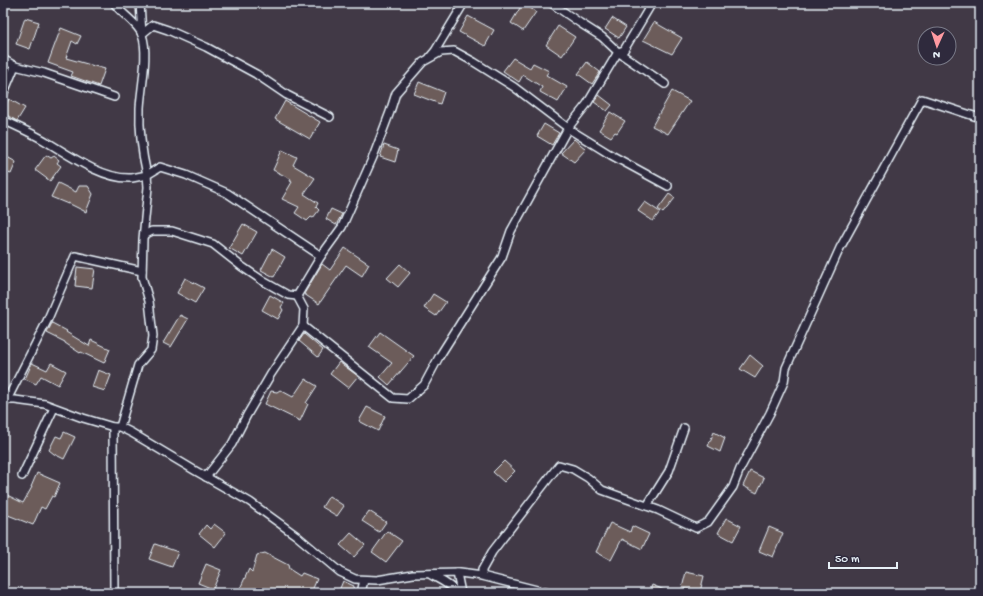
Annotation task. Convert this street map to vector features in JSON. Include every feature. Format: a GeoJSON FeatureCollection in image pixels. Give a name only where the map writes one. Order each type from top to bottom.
{"type":"FeatureCollection","features":[{"type":"Feature","properties":{"kind":"street"},"geometry":{"type":"LineString","coordinates":[[114,3],[142,34]]}},
{"type":"Feature","properties":{"kind":"street"},"geometry":{"type":"LineString","coordinates":[[114,593],[116,427],[138,366],[151,350],[153,336],[149,301],[142,277],[148,187],[140,135],[140,108],[144,52],[140,3]]}},
{"type":"Feature","properties":{"kind":"street"},"geometry":{"type":"LineString","coordinates":[[427,60],[435,51],[464,3]]}},
{"type":"Feature","properties":{"kind":"street"},"geometry":{"type":"LineString","coordinates":[[551,3],[602,37],[618,52],[665,84]]}},
{"type":"Feature","properties":{"kind":"street"},"geometry":{"type":"LineString","coordinates":[[303,326],[393,398],[408,399],[424,385],[439,357],[502,257],[511,231],[568,128],[587,104],[618,52],[624,50],[652,3]]}},
{"type":"Feature","properties":{"kind":"street"},"geometry":{"type":"LineString","coordinates":[[142,34],[153,25],[206,46],[256,74],[287,95],[330,118]]}},
{"type":"Feature","properties":{"kind":"street"},"geometry":{"type":"LineString","coordinates":[[297,296],[321,256],[342,227],[373,157],[396,93],[423,62],[441,52],[454,51],[514,87],[568,128],[611,155],[668,186]]}},
{"type":"Feature","properties":{"kind":"street"},"geometry":{"type":"LineString","coordinates":[[3,59],[14,66],[44,73],[114,97]]}},
{"type":"Feature","properties":{"kind":"street"},"geometry":{"type":"LineString","coordinates":[[3,95],[14,66]]}},
{"type":"Feature","properties":{"kind":"street"},"geometry":{"type":"LineString","coordinates":[[482,576],[482,570],[492,552],[559,465],[573,469],[588,478],[602,490],[647,506],[696,528],[708,522],[733,487],[740,469],[770,413],[784,382],[786,368],[840,248],[922,99],[980,118]]}},
{"type":"Feature","properties":{"kind":"street"},"geometry":{"type":"LineString","coordinates":[[3,120],[46,141],[73,159],[119,177],[132,178],[147,175],[160,168],[186,175],[227,193],[321,256]]}},
{"type":"Feature","properties":{"kind":"street"},"geometry":{"type":"LineString","coordinates":[[144,235],[152,231],[172,231],[213,244],[263,281],[288,295],[297,296]]}},
{"type":"Feature","properties":{"kind":"street"},"geometry":{"type":"LineString","coordinates":[[142,271],[75,256],[47,321],[5,400],[44,404],[83,418],[116,427],[146,440],[259,508],[340,572],[355,578],[377,580],[413,574],[429,575],[457,573],[482,576],[549,593]]}},
{"type":"Feature","properties":{"kind":"street"},"geometry":{"type":"LineString","coordinates":[[206,477],[232,444],[271,374],[303,326],[304,309],[297,296]]}},
{"type":"Feature","properties":{"kind":"street"},"geometry":{"type":"LineString","coordinates":[[22,476],[54,408]]}},
{"type":"Feature","properties":{"kind":"street"},"geometry":{"type":"LineString","coordinates":[[647,506],[669,471],[684,428]]}},
{"type":"Feature","properties":{"kind":"street"},"geometry":{"type":"LineString","coordinates":[[457,573],[461,593]]}},
{"type":"Feature","properties":{"kind":"street"},"geometry":{"type":"LineString","coordinates":[[429,575],[444,582],[457,593]]}},
{"type":"Feature","properties":{"kind":"street"},"geometry":{"type":"LineString","coordinates":[[361,593],[364,580]]}},
{"type":"Feature","properties":{"kind":"building"},"geometry":{"type":"Polygon","coordinates":[[[523,3],[536,12],[523,31],[511,23],[523,3]]]}},
{"type":"Feature","properties":{"kind":"building"},"geometry":{"type":"Polygon","coordinates":[[[468,16],[494,30],[485,46],[459,32],[468,16]]]}},
{"type":"Feature","properties":{"kind":"building"},"geometry":{"type":"Polygon","coordinates":[[[25,18],[39,22],[30,49],[16,44],[25,18]]]}},
{"type":"Feature","properties":{"kind":"building"},"geometry":{"type":"Polygon","coordinates":[[[612,18],[626,27],[619,38],[605,29],[612,18]]]}},
{"type":"Feature","properties":{"kind":"building"},"geometry":{"type":"Polygon","coordinates":[[[654,22],[682,38],[672,54],[643,40],[654,22]]]}},
{"type":"Feature","properties":{"kind":"building"},"geometry":{"type":"Polygon","coordinates":[[[558,26],[575,37],[562,56],[546,45],[558,26]]]}},
{"type":"Feature","properties":{"kind":"building"},"geometry":{"type":"Polygon","coordinates":[[[61,28],[81,36],[77,44],[72,41],[66,58],[105,69],[99,86],[71,76],[73,72],[48,63],[61,28]]]}},
{"type":"Feature","properties":{"kind":"building"},"geometry":{"type":"Polygon","coordinates":[[[513,58],[530,68],[533,63],[549,71],[546,75],[567,87],[558,102],[540,92],[542,87],[523,75],[519,82],[503,71],[513,58]]]}},
{"type":"Feature","properties":{"kind":"building"},"geometry":{"type":"Polygon","coordinates":[[[587,62],[600,72],[592,84],[578,74],[587,62]]]}},
{"type":"Feature","properties":{"kind":"building"},"geometry":{"type":"Polygon","coordinates":[[[419,82],[444,92],[440,104],[414,94],[419,82]]]}},
{"type":"Feature","properties":{"kind":"building"},"geometry":{"type":"Polygon","coordinates":[[[672,91],[690,101],[668,134],[652,126],[672,91]]]}},
{"type":"Feature","properties":{"kind":"building"},"geometry":{"type":"Polygon","coordinates":[[[599,95],[612,105],[607,111],[594,102],[599,95]]]}},
{"type":"Feature","properties":{"kind":"building"},"geometry":{"type":"Polygon","coordinates":[[[9,99],[25,108],[17,121],[3,113],[9,99]]]}},
{"type":"Feature","properties":{"kind":"building"},"geometry":{"type":"Polygon","coordinates":[[[285,101],[320,122],[310,139],[275,119],[285,101]]]}},
{"type":"Feature","properties":{"kind":"building"},"geometry":{"type":"Polygon","coordinates":[[[610,112],[625,121],[617,133],[615,132],[611,137],[599,130],[610,112]]]}},
{"type":"Feature","properties":{"kind":"building"},"geometry":{"type":"Polygon","coordinates":[[[544,124],[559,133],[552,145],[537,136],[544,124]]]}},
{"type":"Feature","properties":{"kind":"building"},"geometry":{"type":"Polygon","coordinates":[[[574,139],[586,149],[574,162],[561,153],[574,139]]]}},
{"type":"Feature","properties":{"kind":"building"},"geometry":{"type":"Polygon","coordinates":[[[384,145],[398,150],[395,162],[380,157],[384,145]]]}},
{"type":"Feature","properties":{"kind":"building"},"geometry":{"type":"Polygon","coordinates":[[[282,150],[297,157],[293,165],[315,178],[304,194],[318,203],[316,207],[319,210],[313,218],[311,217],[307,221],[295,213],[299,207],[282,199],[292,182],[290,181],[291,179],[273,170],[282,150]]]}},
{"type":"Feature","properties":{"kind":"building"},"geometry":{"type":"Polygon","coordinates":[[[46,155],[51,158],[54,156],[59,160],[57,163],[61,166],[50,181],[35,170],[46,155]]]}},
{"type":"Feature","properties":{"kind":"building"},"geometry":{"type":"Polygon","coordinates":[[[7,157],[16,162],[11,174],[3,171],[3,164],[7,157]]]}},
{"type":"Feature","properties":{"kind":"building"},"geometry":{"type":"Polygon","coordinates":[[[58,183],[76,192],[79,186],[88,186],[93,194],[86,212],[51,197],[58,183]]]}},
{"type":"Feature","properties":{"kind":"building"},"geometry":{"type":"Polygon","coordinates":[[[669,194],[675,198],[663,213],[658,209],[669,194]]]}},
{"type":"Feature","properties":{"kind":"building"},"geometry":{"type":"Polygon","coordinates":[[[645,202],[660,212],[653,221],[638,211],[645,202]]]}},
{"type":"Feature","properties":{"kind":"building"},"geometry":{"type":"Polygon","coordinates":[[[331,209],[342,214],[336,225],[326,219],[331,209]]]}},
{"type":"Feature","properties":{"kind":"building"},"geometry":{"type":"Polygon","coordinates":[[[243,224],[257,232],[243,256],[229,248],[243,224]]]}},
{"type":"Feature","properties":{"kind":"building"},"geometry":{"type":"Polygon","coordinates":[[[345,248],[369,264],[362,276],[346,265],[319,304],[304,294],[322,264],[330,270],[345,248]]]}},
{"type":"Feature","properties":{"kind":"building"},"geometry":{"type":"Polygon","coordinates":[[[272,249],[285,257],[274,277],[261,270],[272,249]]]}},
{"type":"Feature","properties":{"kind":"building"},"geometry":{"type":"Polygon","coordinates":[[[400,264],[410,273],[398,287],[387,278],[400,264]]]}},
{"type":"Feature","properties":{"kind":"building"},"geometry":{"type":"Polygon","coordinates":[[[77,267],[95,269],[92,288],[75,286],[77,267]]]}},
{"type":"Feature","properties":{"kind":"building"},"geometry":{"type":"Polygon","coordinates":[[[185,278],[204,288],[195,303],[177,293],[185,278]]]}},
{"type":"Feature","properties":{"kind":"building"},"geometry":{"type":"Polygon","coordinates":[[[433,294],[446,302],[436,316],[424,308],[433,294]]]}},
{"type":"Feature","properties":{"kind":"building"},"geometry":{"type":"Polygon","coordinates":[[[270,295],[284,303],[281,307],[283,310],[278,319],[262,310],[270,295]]]}},
{"type":"Feature","properties":{"kind":"building"},"geometry":{"type":"Polygon","coordinates":[[[180,315],[188,319],[171,347],[163,343],[180,315]]]}},
{"type":"Feature","properties":{"kind":"building"},"geometry":{"type":"Polygon","coordinates":[[[52,323],[89,346],[91,340],[110,349],[104,363],[81,352],[80,353],[65,342],[47,333],[52,323]]]}},
{"type":"Feature","properties":{"kind":"building"},"geometry":{"type":"Polygon","coordinates":[[[380,332],[414,356],[389,385],[380,377],[392,363],[369,347],[380,332]]]}},
{"type":"Feature","properties":{"kind":"building"},"geometry":{"type":"Polygon","coordinates":[[[304,334],[323,350],[318,357],[299,341],[304,334]]]}},
{"type":"Feature","properties":{"kind":"building"},"geometry":{"type":"Polygon","coordinates":[[[750,355],[763,366],[755,378],[740,369],[750,355]]]}},
{"type":"Feature","properties":{"kind":"building"},"geometry":{"type":"Polygon","coordinates":[[[339,362],[358,376],[348,388],[330,374],[339,362]]]}},
{"type":"Feature","properties":{"kind":"building"},"geometry":{"type":"Polygon","coordinates":[[[32,363],[47,370],[51,363],[66,371],[58,385],[41,376],[36,384],[25,379],[32,363]]]}},
{"type":"Feature","properties":{"kind":"building"},"geometry":{"type":"Polygon","coordinates":[[[98,370],[111,375],[105,391],[92,387],[98,370]]]}},
{"type":"Feature","properties":{"kind":"building"},"geometry":{"type":"Polygon","coordinates":[[[305,379],[317,386],[306,403],[308,404],[300,421],[265,404],[271,391],[277,392],[280,390],[293,397],[305,379]]]}},
{"type":"Feature","properties":{"kind":"building"},"geometry":{"type":"Polygon","coordinates":[[[367,407],[385,416],[378,431],[359,421],[367,407]]]}},
{"type":"Feature","properties":{"kind":"building"},"geometry":{"type":"Polygon","coordinates":[[[64,432],[75,437],[64,459],[49,450],[56,436],[61,438],[64,432]]]}},
{"type":"Feature","properties":{"kind":"building"},"geometry":{"type":"Polygon","coordinates":[[[714,432],[725,438],[720,452],[708,446],[714,432]]]}},
{"type":"Feature","properties":{"kind":"building"},"geometry":{"type":"Polygon","coordinates":[[[504,461],[515,471],[504,482],[493,472],[504,461]]]}},
{"type":"Feature","properties":{"kind":"building"},"geometry":{"type":"Polygon","coordinates":[[[750,471],[764,478],[757,493],[743,486],[750,471]]]}},
{"type":"Feature","properties":{"kind":"building"},"geometry":{"type":"Polygon","coordinates":[[[37,473],[60,483],[54,497],[52,496],[45,509],[41,507],[33,525],[3,513],[3,493],[23,503],[32,487],[37,473]]]}},
{"type":"Feature","properties":{"kind":"building"},"geometry":{"type":"Polygon","coordinates":[[[329,496],[344,506],[337,516],[322,507],[329,496]]]}},
{"type":"Feature","properties":{"kind":"building"},"geometry":{"type":"Polygon","coordinates":[[[369,511],[386,522],[379,532],[362,521],[369,511]]]}},
{"type":"Feature","properties":{"kind":"building"},"geometry":{"type":"Polygon","coordinates":[[[726,518],[741,526],[733,541],[718,533],[726,518]]]}},
{"type":"Feature","properties":{"kind":"building"},"geometry":{"type":"Polygon","coordinates":[[[610,523],[630,532],[632,526],[649,534],[642,549],[622,539],[611,560],[596,552],[610,523]]]}},
{"type":"Feature","properties":{"kind":"building"},"geometry":{"type":"Polygon","coordinates":[[[214,524],[226,533],[215,547],[199,534],[206,525],[210,529],[214,524]]]}},
{"type":"Feature","properties":{"kind":"building"},"geometry":{"type":"Polygon","coordinates":[[[769,527],[783,533],[773,557],[759,551],[769,527]]]}},
{"type":"Feature","properties":{"kind":"building"},"geometry":{"type":"Polygon","coordinates":[[[387,531],[402,541],[386,562],[372,552],[387,531]]]}},
{"type":"Feature","properties":{"kind":"building"},"geometry":{"type":"Polygon","coordinates":[[[351,533],[365,545],[354,557],[340,545],[351,533]]]}},
{"type":"Feature","properties":{"kind":"building"},"geometry":{"type":"Polygon","coordinates":[[[155,544],[178,552],[172,567],[149,559],[155,544]]]}},
{"type":"Feature","properties":{"kind":"building"},"geometry":{"type":"Polygon","coordinates":[[[265,553],[288,565],[289,569],[300,576],[302,573],[317,579],[311,593],[238,593],[249,569],[252,572],[257,555],[265,553]]]}},
{"type":"Feature","properties":{"kind":"building"},"geometry":{"type":"Polygon","coordinates":[[[206,564],[221,570],[213,589],[198,583],[206,564]]]}},
{"type":"Feature","properties":{"kind":"building"},"geometry":{"type":"Polygon","coordinates":[[[686,572],[704,576],[700,592],[682,588],[686,572]]]}},
{"type":"Feature","properties":{"kind":"building"},"geometry":{"type":"Polygon","coordinates":[[[343,581],[354,586],[351,593],[338,593],[343,581]]]}},
{"type":"Feature","properties":{"kind":"building"},"geometry":{"type":"Polygon","coordinates":[[[652,585],[672,593],[649,593],[652,585]]]}}]}
